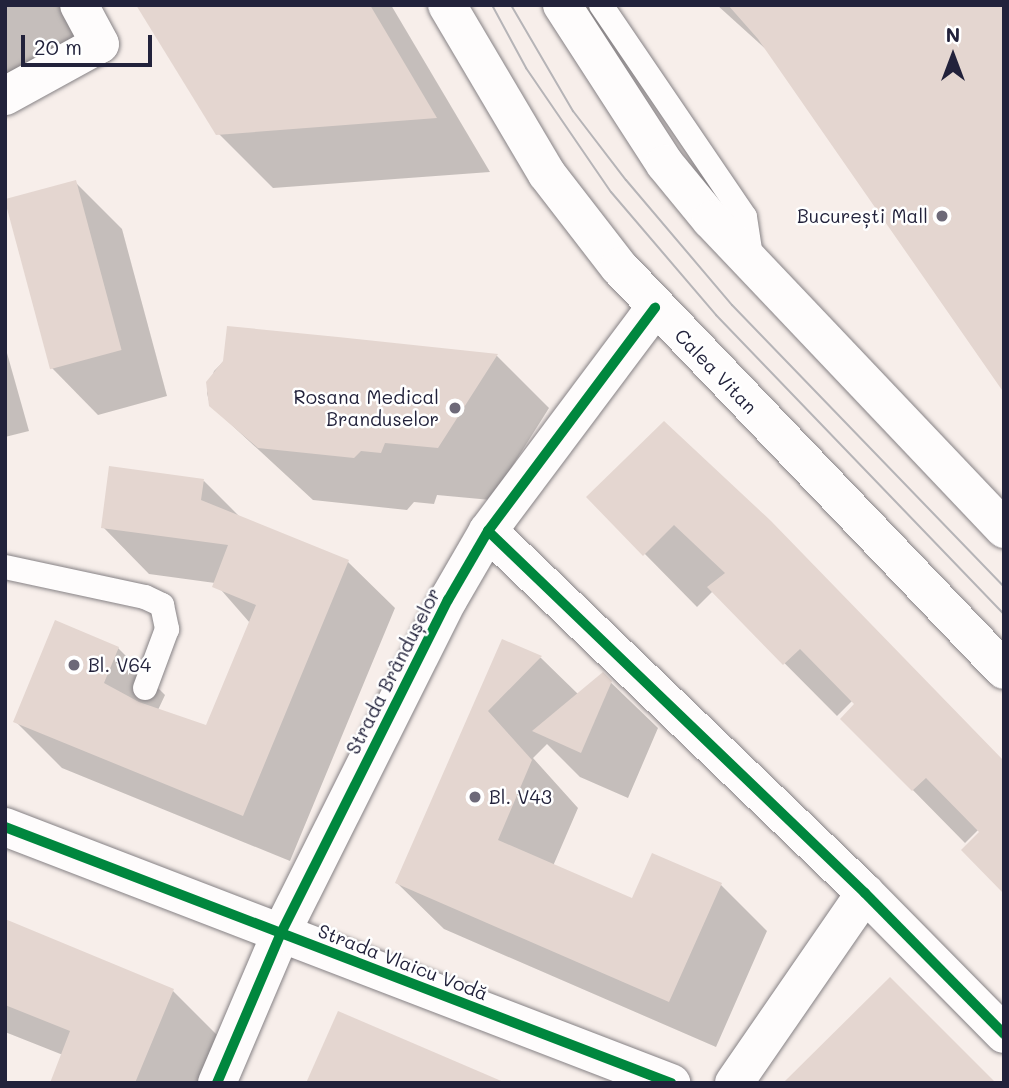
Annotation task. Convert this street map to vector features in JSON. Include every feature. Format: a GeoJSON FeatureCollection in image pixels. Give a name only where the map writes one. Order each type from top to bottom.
{"type":"FeatureCollection","features":[{"type":"Feature","properties":{"kind":"street"},"geometry":{"type":"LineString","coordinates":[[5,96],[100,44],[79,5]]}},
{"type":"Feature","properties":{"kind":"street","name":"Calea Vitan"},"geometry":{"type":"LineString","coordinates":[[447,5],[547,174],[655,308],[1003,667]]}},
{"type":"Feature","properties":{"kind":"street"},"geometry":{"type":"LineString","coordinates":[[562,5],[665,164],[752,268],[1004,529]]}},
{"type":"Feature","properties":{"kind":"street","name":"Strada Brândușelor"},"geometry":{"type":"LineString","coordinates":[[217,1083],[280,935],[448,600],[488,531],[655,308]]}},
{"type":"Feature","properties":{"kind":"street"},"geometry":{"type":"LineString","coordinates":[[488,531],[865,893],[1004,1034]]}},
{"type":"Feature","properties":{"kind":"street","name":"Strada Vlaicu Vodă"},"geometry":{"type":"LineString","coordinates":[[5,827],[280,935],[671,1083]]}},
{"type":"Feature","properties":{"kind":"street"},"geometry":{"type":"LineString","coordinates":[[734,1083],[865,893]]}},
{"type":"Feature","properties":{"kind":"lane"},"geometry":{"type":"LineString","coordinates":[[601,5],[745,217],[752,268]]}},
{"type":"Feature","properties":{"kind":"lane"},"geometry":{"type":"LineString","coordinates":[[5,567],[145,597],[162,605],[167,629],[145,688]]}},
{"type":"Feature","properties":{"kind":"building"},"geometry":{"type":"Polygon","coordinates":[[[136,5],[370,5],[437,118],[216,135],[136,5]]]}},
{"type":"Feature","properties":{"kind":"building","name":"București Mall"},"geometry":{"type":"Polygon","coordinates":[[[728,5],[1004,5],[1004,393],[758,39],[728,5]]]}},
{"type":"Feature","properties":{"kind":"building"},"geometry":{"type":"Polygon","coordinates":[[[76,180],[122,350],[50,369],[5,199],[76,180]]]}},
{"type":"Feature","properties":{"kind":"building"},"geometry":{"type":"Polygon","coordinates":[[[227,326],[498,354],[438,448],[385,443],[381,453],[361,451],[354,458],[258,448],[209,406],[206,382],[223,361],[227,326]]]}},
{"type":"Feature","properties":{"kind":"building"},"geometry":{"type":"Polygon","coordinates":[[[664,421],[771,521],[1004,761],[1004,894],[961,850],[979,832],[926,778],[912,791],[840,719],[854,704],[800,649],[783,665],[707,587],[725,573],[674,525],[643,556],[586,497],[664,421]]]}},
{"type":"Feature","properties":{"kind":"building","name":"Bl. V64"},"geometry":{"type":"Polygon","coordinates":[[[109,466],[204,479],[201,500],[349,560],[243,816],[13,722],[55,620],[119,647],[104,683],[139,702],[206,725],[256,605],[212,587],[228,545],[101,528],[109,466]]]}},
{"type":"Feature","properties":{"kind":"building","name":"Bl. V43"},"geometry":{"type":"Polygon","coordinates":[[[502,639],[542,656],[488,711],[532,760],[498,840],[632,898],[652,853],[722,883],[669,1002],[395,883],[502,639]]]}},
{"type":"Feature","properties":{"kind":"building"},"geometry":{"type":"Polygon","coordinates":[[[603,672],[612,681],[581,753],[532,731],[603,672]]]}},
{"type":"Feature","properties":{"kind":"building"},"geometry":{"type":"Polygon","coordinates":[[[5,919],[174,989],[135,1083],[50,1083],[70,1031],[5,1005],[5,919]]]}},
{"type":"Feature","properties":{"kind":"building"},"geometry":{"type":"Polygon","coordinates":[[[890,977],[996,1083],[783,1083],[890,977]]]}},
{"type":"Feature","properties":{"kind":"building"},"geometry":{"type":"Polygon","coordinates":[[[338,1011],[506,1083],[306,1083],[338,1011]]]}},
{"type":"Feature","properties":{"kind":"tram line"},"geometry":{"type":"LineString","coordinates":[[492,5],[526,68],[611,192],[716,315],[1004,614]]}},
{"type":"Feature","properties":{"kind":"tram line"},"geometry":{"type":"LineString","coordinates":[[511,5],[573,111],[626,180],[732,305],[1004,587]]}},
{"type":"Feature","properties":{"kind":"cycle path"},"geometry":{"type":"LineString","coordinates":[[217,1083],[280,935],[448,600],[488,531],[655,308]]}},
{"type":"Feature","properties":{"kind":"cycle path"},"geometry":{"type":"LineString","coordinates":[[488,531],[865,893],[1004,1034]]}},
{"type":"Feature","properties":{"kind":"cycle path"},"geometry":{"type":"LineString","coordinates":[[5,827],[671,1083]]}},
{"type":"Feature","properties":{"kind":"place","name":"București Mall"},"geometry":{"type":"Point","coordinates":[942,216]}},
{"type":"Feature","properties":{"kind":"place","name":"Rosana Medical Branduselor"},"geometry":{"type":"Point","coordinates":[455,408]}},
{"type":"Feature","properties":{"kind":"place","name":"Bl. V64"},"geometry":{"type":"Point","coordinates":[74,665]}},
{"type":"Feature","properties":{"kind":"place","name":"Bl. V43"},"geometry":{"type":"Point","coordinates":[475,797]}}]}
